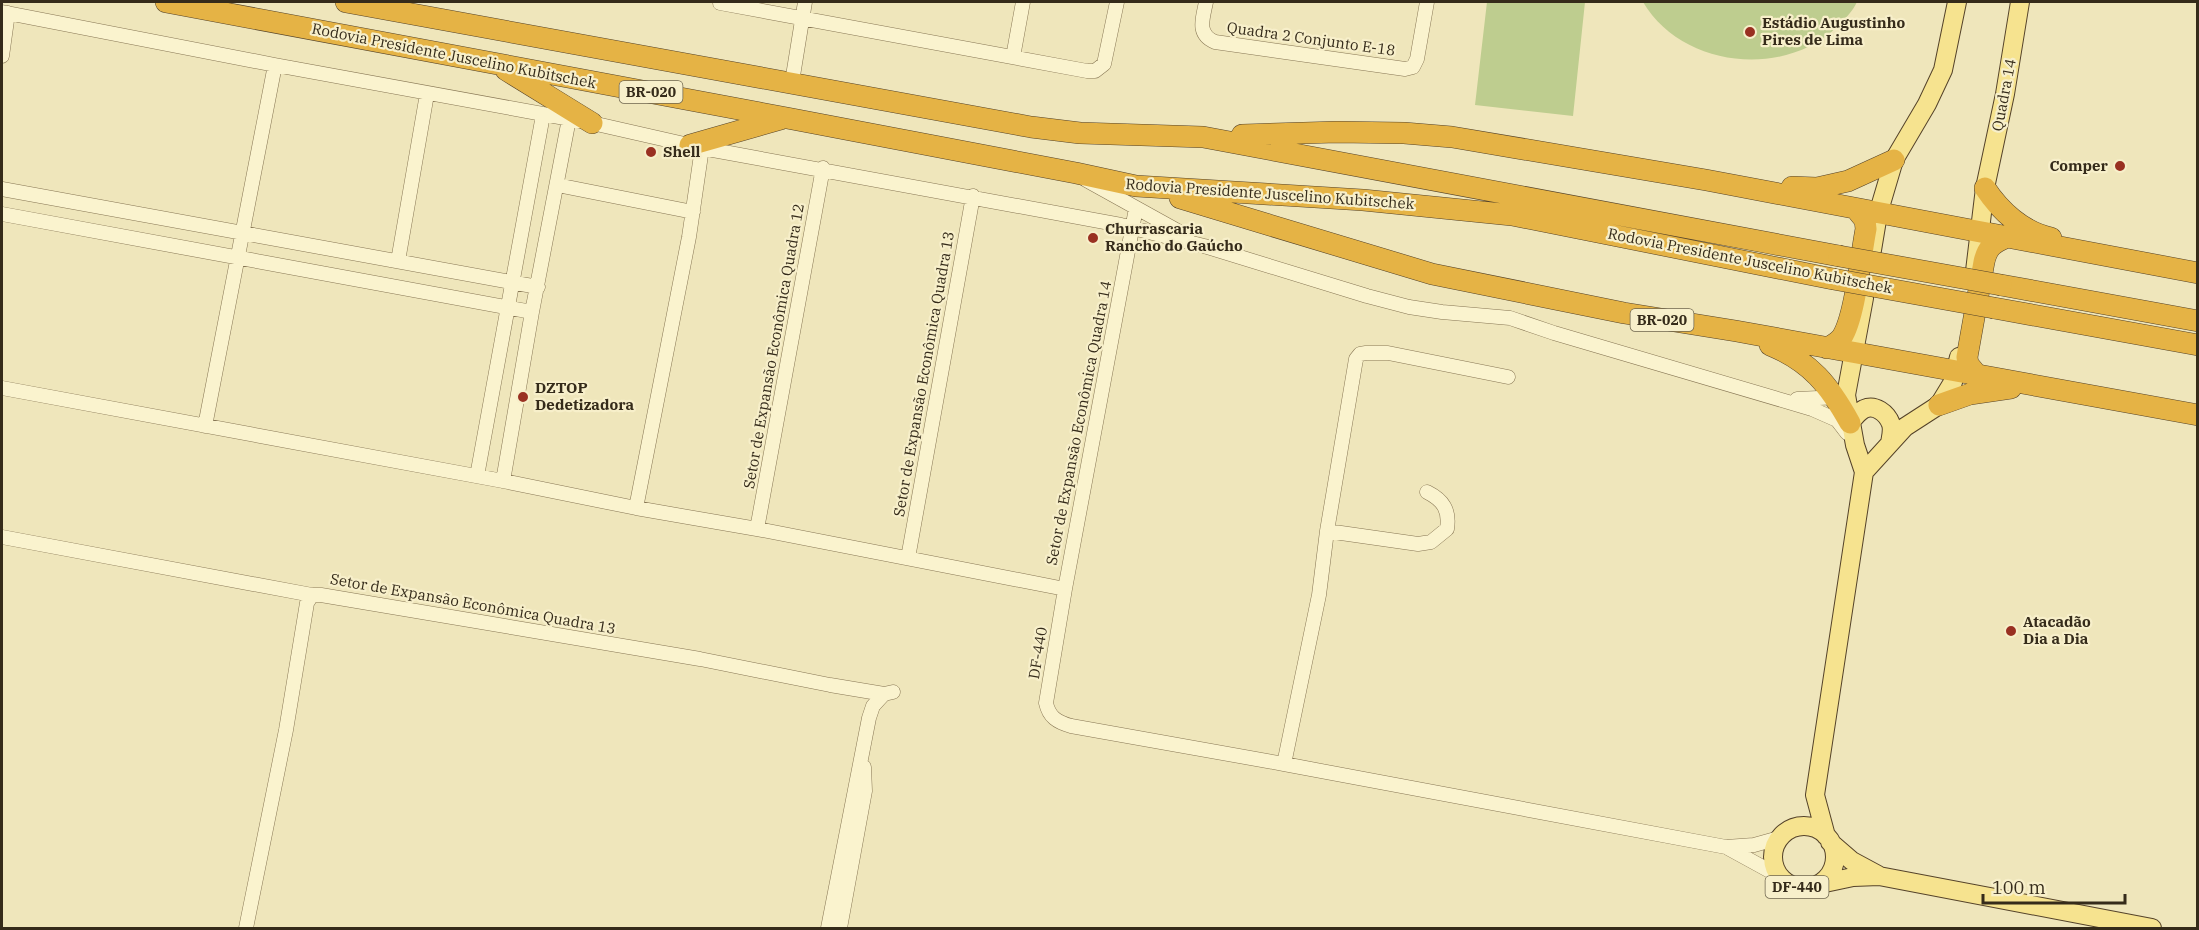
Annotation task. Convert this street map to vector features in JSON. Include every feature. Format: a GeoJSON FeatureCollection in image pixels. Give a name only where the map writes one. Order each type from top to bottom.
{"type":"FeatureCollection","features":[{"type":"Feature","properties":{"kind":"highway","name":"Rodovia Presidente Juscelino Kubitschek"},"geometry":{"type":"LineString","coordinates":[[166,2],[1136,186],[1363,200],[1512,214],[1833,279],[2198,345]]}},
{"type":"Feature","properties":{"kind":"highway","name":"Rodovia Presidente Juscelino Kubitschek"},"geometry":{"type":"LineString","coordinates":[[346,2],[1031,127],[1080,133],[1203,137],[2198,321]]}},
{"type":"Feature","properties":{"kind":"highway"},"geometry":{"type":"LineString","coordinates":[[496,63],[592,123]]}},
{"type":"Feature","properties":{"kind":"highway"},"geometry":{"type":"LineString","coordinates":[[696,146],[787,118]]}},
{"type":"Feature","properties":{"kind":"highway","name":"BR-020"},"geometry":{"type":"LineString","coordinates":[[1203,137],[1337,132],[1404,133],[1452,137],[1706,180],[2198,273]]}},
{"type":"Feature","properties":{"kind":"highway"},"geometry":{"type":"LineString","coordinates":[[1706,180],[1817,188],[1848,181],[1894,160]]}},
{"type":"Feature","properties":{"kind":"highway","name":"BR-020"},"geometry":{"type":"LineString","coordinates":[[1136,186],[1246,216],[1432,274],[1624,313],[1827,348],[1958,367],[2034,386],[2198,416]]}},
{"type":"Feature","properties":{"kind":"highway"},"geometry":{"type":"LineString","coordinates":[[1985,188],[1993,201],[2015,222],[2046,237],[2113,251],[2159,265]]}},
{"type":"Feature","properties":{"kind":"highway"},"geometry":{"type":"LineString","coordinates":[[1827,348],[1842,337],[1852,304],[1866,229],[1865,220],[1856,209]]}},
{"type":"Feature","properties":{"kind":"highway"},"geometry":{"type":"LineString","coordinates":[[1958,367],[1968,364],[1967,357],[1988,249],[2005,238]]}},
{"type":"Feature","properties":{"kind":"highway"},"geometry":{"type":"LineString","coordinates":[[1736,331],[1802,361],[1841,396],[1850,423]]}},
{"type":"Feature","properties":{"kind":"highway"},"geometry":{"type":"LineString","coordinates":[[1939,405],[1970,394],[2034,386]]}},
{"type":"Feature","properties":{"kind":"main road"},"geometry":{"type":"LineString","coordinates":[[1841,396],[1854,352],[1878,214],[1894,160],[1927,104],[1943,70],[1957,2]]}},
{"type":"Feature","properties":{"kind":"main road","name":"Quadra 14"},"geometry":{"type":"LineString","coordinates":[[1939,405],[1948,392],[1958,367],[1985,188],[2005,94],[2019,2]]}},
{"type":"Feature","properties":{"kind":"main road"},"geometry":{"type":"LineString","coordinates":[[1864,472],[1905,427],[1939,405]]}},
{"type":"Feature","properties":{"kind":"main road"},"geometry":{"type":"LineString","coordinates":[[1828,839],[1815,795],[1864,472],[1850,423],[1862,410],[1871,407],[1879,409],[1891,423],[1890,443]]}},
{"type":"Feature","properties":{"kind":"main road"},"geometry":{"type":"LineString","coordinates":[[1786,833],[1815,795]]}},
{"type":"Feature","properties":{"kind":"main road","name":"DF-440"},"geometry":{"type":"LineString","coordinates":[[1879,876],[1852,861],[1828,839],[1810,827],[1786,833],[1773,854],[1774,865],[1779,876],[1798,888],[1809,888],[1853,877],[1879,876],[2152,928]]}},
{"type":"Feature","properties":{"kind":"main road","name":"DF-440"},"geometry":{"type":"LineString","coordinates":[[1820,884],[1828,876],[1833,866],[1834,850],[1828,839]]}},
{"type":"Feature","properties":{"kind":"street"},"geometry":{"type":"LineString","coordinates":[[720,2],[1087,71],[1101,68],[1106,58],[1117,2]]}},
{"type":"Feature","properties":{"kind":"street"},"geometry":{"type":"LineString","coordinates":[[792,82],[806,2]]}},
{"type":"Feature","properties":{"kind":"street"},"geometry":{"type":"LineString","coordinates":[[1013,57],[1023,2]]}},
{"type":"Feature","properties":{"kind":"street","name":"Quadra 2 Conjunto E-18"},"geometry":{"type":"LineString","coordinates":[[1206,2],[1202,26],[1205,37],[1215,42],[1405,69],[1413,67],[1417,59],[1427,2]]}},
{"type":"Feature","properties":{"kind":"street"},"geometry":{"type":"LineString","coordinates":[[2,56],[5,12],[1133,228],[1204,246],[1409,307],[1510,318],[1812,409],[1837,420],[1855,445]]}},
{"type":"Feature","properties":{"kind":"street"},"geometry":{"type":"LineString","coordinates":[[205,426],[275,65]]}},
{"type":"Feature","properties":{"kind":"street"},"geometry":{"type":"LineString","coordinates":[[398,261],[427,94]]}},
{"type":"Feature","properties":{"kind":"street"},"geometry":{"type":"LineString","coordinates":[[477,476],[543,115]]}},
{"type":"Feature","properties":{"kind":"street"},"geometry":{"type":"LineString","coordinates":[[503,481],[569,119]]}},
{"type":"Feature","properties":{"kind":"street"},"geometry":{"type":"LineString","coordinates":[[636,508],[693,212],[696,146]]}},
{"type":"Feature","properties":{"kind":"street","name":"Setor de Expansão Econômica Quadra 12"},"geometry":{"type":"LineString","coordinates":[[758,529],[823,168]]}},
{"type":"Feature","properties":{"kind":"street"},"geometry":{"type":"LineString","coordinates":[[1076,173],[1100,189],[1204,246]]}},
{"type":"Feature","properties":{"kind":"street"},"geometry":{"type":"LineString","coordinates":[[557,185],[693,212]]}},
{"type":"Feature","properties":{"kind":"street"},"geometry":{"type":"LineString","coordinates":[[2,189],[538,287]]}},
{"type":"Feature","properties":{"kind":"street","name":"Setor de Expansão Econômica Quadra 13"},"geometry":{"type":"LineString","coordinates":[[908,558],[973,196]]}},
{"type":"Feature","properties":{"kind":"street","name":"Setor de Expansão Econômica Quadra 14"},"geometry":{"type":"LineString","coordinates":[[1065,589],[1136,208]]}},
{"type":"Feature","properties":{"kind":"street"},"geometry":{"type":"LineString","coordinates":[[2,214],[532,312]]}},
{"type":"Feature","properties":{"kind":"street"},"geometry":{"type":"LineString","coordinates":[[1284,764],[1319,595],[1354,367],[1360,354],[1373,351],[1388,353],[1508,377]]}},
{"type":"Feature","properties":{"kind":"street"},"geometry":{"type":"LineString","coordinates":[[2,388],[758,529],[1065,589]]}},
{"type":"Feature","properties":{"kind":"street"},"geometry":{"type":"LineString","coordinates":[[1779,399],[1841,396]]}},
{"type":"Feature","properties":{"kind":"street"},"geometry":{"type":"LineString","coordinates":[[1328,531],[1418,544],[1431,542],[1447,529],[1448,518],[1446,508],[1439,498],[1427,492]]}},
{"type":"Feature","properties":{"kind":"street"},"geometry":{"type":"LineString","coordinates":[[2,537],[312,596]]}},
{"type":"Feature","properties":{"kind":"street","name":"DF-440"},"geometry":{"type":"LineString","coordinates":[[1065,589],[1046,703],[1050,715],[1055,720],[1071,726],[1726,848],[1754,845],[1786,833]]}},
{"type":"Feature","properties":{"kind":"street","name":"Setor de Expansão Econômica Quadra 13"},"geometry":{"type":"LineString","coordinates":[[246,928],[286,730],[307,603],[312,596],[321,595],[537,631],[888,693],[873,706],[864,750]]}},
{"type":"Feature","properties":{"kind":"street"},"geometry":{"type":"LineString","coordinates":[[828,928],[854,788],[864,750]]}},
{"type":"Feature","properties":{"kind":"street"},"geometry":{"type":"LineString","coordinates":[[840,928],[865,791],[864,750]]}},
{"type":"Feature","properties":{"kind":"street","name":"DF-440"},"geometry":{"type":"LineString","coordinates":[[1726,848],[1779,876]]}},
{"type":"Feature","properties":{"kind":"green space"},"geometry":{"type":"Polygon","coordinates":[[[1487,2],[1585,2],[1573,116],[1475,105],[1487,2]]]}},
{"type":"Feature","properties":{"kind":"green space","name":"Estádio Augustinho Pires de Lima"},"geometry":{"type":"Polygon","coordinates":[[[1643,2],[1857,2],[1837,27],[1815,44],[1789,54],[1762,59],[1734,58],[1707,52],[1682,41],[1660,24],[1643,2]]]}},
{"type":"Feature","properties":{"kind":"place","name":"Estádio Augustinho Pires de Lima"},"geometry":{"type":"Point","coordinates":[1750,32]}},
{"type":"Feature","properties":{"kind":"place","name":"Shell"},"geometry":{"type":"Point","coordinates":[651,152]}},
{"type":"Feature","properties":{"kind":"place","name":"Comper"},"geometry":{"type":"Point","coordinates":[2120,166]}},
{"type":"Feature","properties":{"kind":"place","name":"Churrascaria Rancho do Gaúcho"},"geometry":{"type":"Point","coordinates":[1093,238]}},
{"type":"Feature","properties":{"kind":"place","name":"DZTOP Dedetizadora"},"geometry":{"type":"Point","coordinates":[523,397]}},
{"type":"Feature","properties":{"kind":"place","name":"Atacadão Dia a Dia"},"geometry":{"type":"Point","coordinates":[2011,631]}}]}
